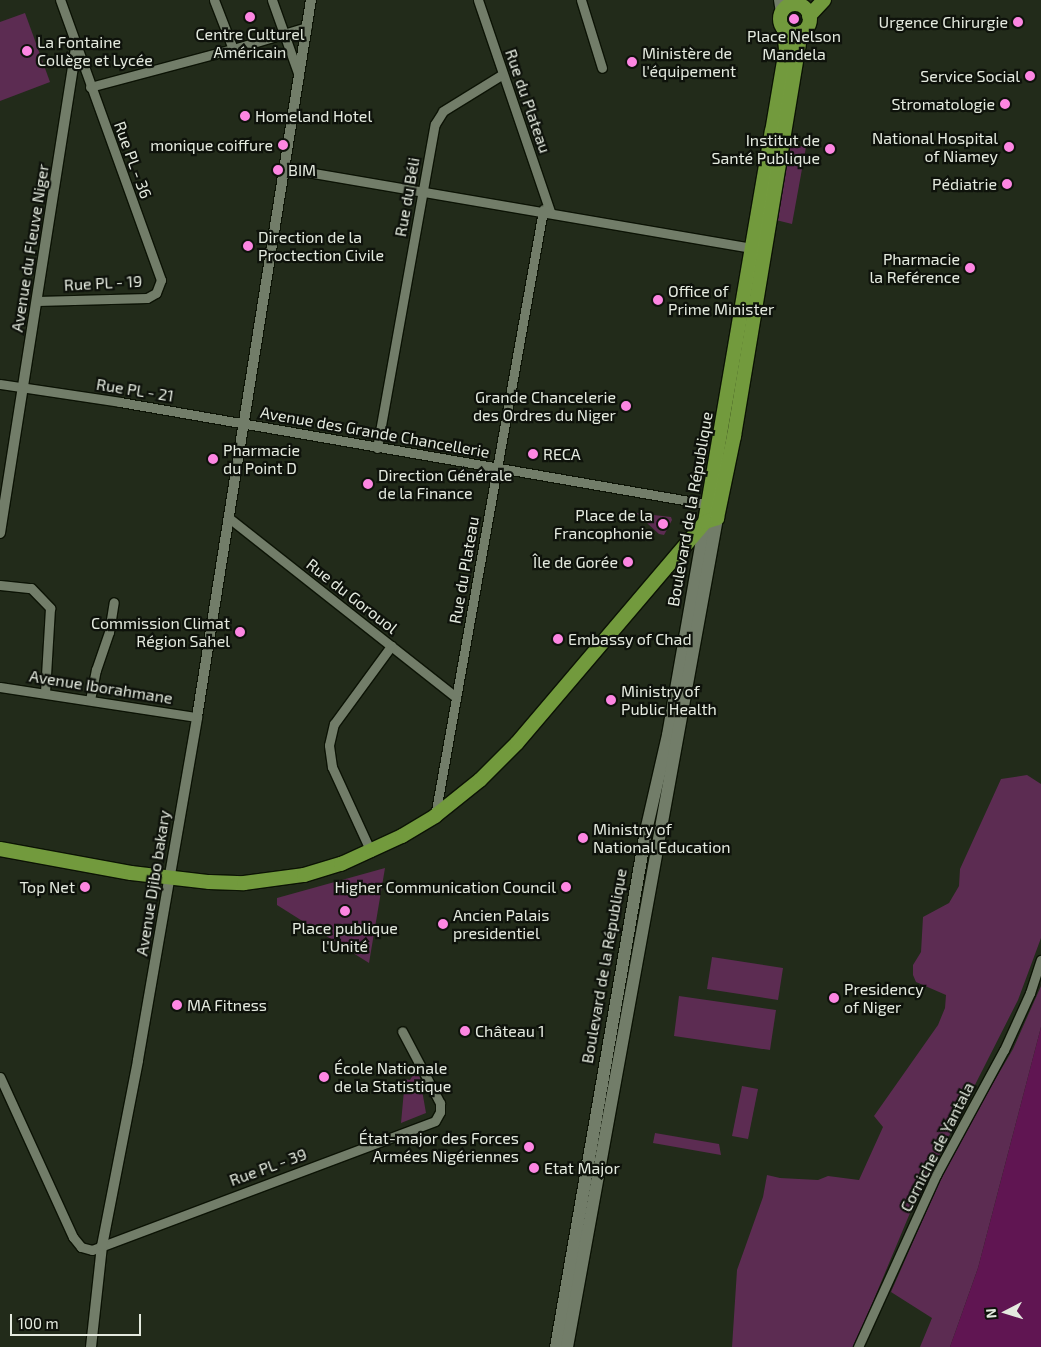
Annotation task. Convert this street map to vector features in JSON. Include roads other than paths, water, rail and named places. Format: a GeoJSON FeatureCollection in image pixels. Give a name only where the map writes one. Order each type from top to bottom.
{"type":"FeatureCollection","features":[{"type":"Feature","properties":{"kind":"main road"},"geometry":{"type":"LineString","coordinates":[[809,16],[824,0]]}},
{"type":"Feature","properties":{"kind":"main road"},"geometry":{"type":"LineString","coordinates":[[798,2],[809,16],[809,24],[801,33],[790,33],[784,30],[780,21],[780,6],[788,6],[798,2]]}},
{"type":"Feature","properties":{"kind":"main road","name":"Boulevard de la République"},"geometry":{"type":"LineString","coordinates":[[758,249],[786,49],[784,30]]}},
{"type":"Feature","properties":{"kind":"main road","name":"Boulevard de la République"},"geometry":{"type":"LineString","coordinates":[[556,1347],[620,1049],[652,832],[673,736],[758,249],[801,33]]}},
{"type":"Feature","properties":{"kind":"main road"},"geometry":{"type":"LineString","coordinates":[[0,849],[167,878],[221,883],[304,876],[371,852],[435,816],[480,780],[517,743],[713,513]]}},
{"type":"Feature","properties":{"kind":"main road","name":"Boulevard de la République"},"geometry":{"type":"LineString","coordinates":[[567,1347],[607,1047],[643,888]]}},
{"type":"Feature","properties":{"kind":"main road"},"geometry":{"type":"LineString","coordinates":[[607,1047],[620,1049]]}},
{"type":"Feature","properties":{"kind":"street","name":"Avenue du Fleuve Niger"},"geometry":{"type":"LineString","coordinates":[[0,533],[76,50],[60,0]]}},
{"type":"Feature","properties":{"kind":"street"},"geometry":{"type":"LineString","coordinates":[[214,0],[233,49]]}},
{"type":"Feature","properties":{"kind":"street"},"geometry":{"type":"LineString","coordinates":[[272,0],[282,34],[299,76]]}},
{"type":"Feature","properties":{"kind":"street"},"geometry":{"type":"LineString","coordinates":[[243,424],[311,0]]}},
{"type":"Feature","properties":{"kind":"street","name":"Rue du Plateau"},"geometry":{"type":"LineString","coordinates":[[435,816],[497,470],[547,211],[478,0]]}},
{"type":"Feature","properties":{"kind":"street"},"geometry":{"type":"LineString","coordinates":[[581,0],[602,68]]}},
{"type":"Feature","properties":{"kind":"street"},"geometry":{"type":"LineString","coordinates":[[90,87],[307,27]]}},
{"type":"Feature","properties":{"kind":"street","name":"Rue PL - 36"},"geometry":{"type":"LineString","coordinates":[[76,50],[161,280]]}},
{"type":"Feature","properties":{"kind":"street","name":"Rue du Béli"},"geometry":{"type":"LineString","coordinates":[[377,448],[423,191],[439,114],[503,74]]}},
{"type":"Feature","properties":{"kind":"street"},"geometry":{"type":"LineString","coordinates":[[284,168],[547,211],[758,249]]}},
{"type":"Feature","properties":{"kind":"street","name":"Rue PL - 19"},"geometry":{"type":"LineString","coordinates":[[37,301],[147,298],[156,293],[161,280]]}},
{"type":"Feature","properties":{"kind":"street","name":"Rue PL - 21"},"geometry":{"type":"LineString","coordinates":[[0,384],[243,424]]}},
{"type":"Feature","properties":{"kind":"street","name":"Avenue des Grande Chancellerie"},"geometry":{"type":"LineString","coordinates":[[243,424],[497,470],[713,513]]}},
{"type":"Feature","properties":{"kind":"street","name":"Avenue Djibo bakary"},"geometry":{"type":"LineString","coordinates":[[91,1347],[102,1246],[150,992],[167,878],[197,717],[243,424]]}},
{"type":"Feature","properties":{"kind":"street","name":"Rue du Gorouol"},"geometry":{"type":"LineString","coordinates":[[229,518],[456,697]]}},
{"type":"Feature","properties":{"kind":"street"},"geometry":{"type":"LineString","coordinates":[[0,585],[31,588],[50,608],[45,693]]}},
{"type":"Feature","properties":{"kind":"street"},"geometry":{"type":"LineString","coordinates":[[90,700],[96,670],[109,632],[114,602]]}},
{"type":"Feature","properties":{"kind":"street"},"geometry":{"type":"LineString","coordinates":[[371,852],[332,767],[329,745],[334,724],[391,646]]}},
{"type":"Feature","properties":{"kind":"street","name":"Avenue Iborahmane"},"geometry":{"type":"LineString","coordinates":[[0,687],[197,717]]}},
{"type":"Feature","properties":{"kind":"street","name":"Corniche de Yantala"},"geometry":{"type":"LineString","coordinates":[[858,1347],[936,1175],[1004,1050],[1030,993],[1041,960]]}},
{"type":"Feature","properties":{"kind":"street","name":"Rue PL - 39"},"geometry":{"type":"LineString","coordinates":[[102,1246],[435,1121],[440,1112],[440,1103],[402,1031]]}},
{"type":"Feature","properties":{"kind":"street"},"geometry":{"type":"LineString","coordinates":[[0,1077],[76,1243],[86,1249],[102,1246]]}},
{"type":"Feature","properties":{"kind":"place","name":"Centre Culturel Américain"},"geometry":{"type":"Point","coordinates":[250,17]}},
{"type":"Feature","properties":{"kind":"place","name":"Place Nelson Mandela"},"geometry":{"type":"Point","coordinates":[794,19]}},
{"type":"Feature","properties":{"kind":"place","name":"Urgence Chirurgie"},"geometry":{"type":"Point","coordinates":[1018,22]}},
{"type":"Feature","properties":{"kind":"place","name":"La Fontaine Collège et Lycée"},"geometry":{"type":"Point","coordinates":[27,51]}},
{"type":"Feature","properties":{"kind":"place","name":"Ministère de l'équipement"},"geometry":{"type":"Point","coordinates":[632,62]}},
{"type":"Feature","properties":{"kind":"place","name":"Service Social"},"geometry":{"type":"Point","coordinates":[1030,76]}},
{"type":"Feature","properties":{"kind":"place","name":"Stromatologie"},"geometry":{"type":"Point","coordinates":[1005,104]}},
{"type":"Feature","properties":{"kind":"place","name":"Homeland Hotel"},"geometry":{"type":"Point","coordinates":[245,116]}},
{"type":"Feature","properties":{"kind":"place","name":"monique coiffure"},"geometry":{"type":"Point","coordinates":[283,145]}},
{"type":"Feature","properties":{"kind":"place","name":"National Hospital of Niamey"},"geometry":{"type":"Point","coordinates":[1009,147]}},
{"type":"Feature","properties":{"kind":"place","name":"Institut de Santé Publique"},"geometry":{"type":"Point","coordinates":[830,149]}},
{"type":"Feature","properties":{"kind":"place","name":"BIM"},"geometry":{"type":"Point","coordinates":[278,170]}},
{"type":"Feature","properties":{"kind":"place","name":"Pédiatrie"},"geometry":{"type":"Point","coordinates":[1007,184]}},
{"type":"Feature","properties":{"kind":"place","name":"Direction de la Proctection Civile"},"geometry":{"type":"Point","coordinates":[248,246]}},
{"type":"Feature","properties":{"kind":"place","name":"Pharmacie la Reférence"},"geometry":{"type":"Point","coordinates":[970,268]}},
{"type":"Feature","properties":{"kind":"place","name":"Office of Prime Minister"},"geometry":{"type":"Point","coordinates":[658,300]}},
{"type":"Feature","properties":{"kind":"place","name":"Grande Chancelerie des Ordres du Niger"},"geometry":{"type":"Point","coordinates":[626,406]}},
{"type":"Feature","properties":{"kind":"place","name":"RECA"},"geometry":{"type":"Point","coordinates":[533,454]}},
{"type":"Feature","properties":{"kind":"place","name":"Pharmacie du Point D"},"geometry":{"type":"Point","coordinates":[213,459]}},
{"type":"Feature","properties":{"kind":"place","name":"Direction Générale de la Finance"},"geometry":{"type":"Point","coordinates":[368,484]}},
{"type":"Feature","properties":{"kind":"place","name":"Place de la Francophonie"},"geometry":{"type":"Point","coordinates":[663,524]}},
{"type":"Feature","properties":{"kind":"place","name":"Île de Gorée"},"geometry":{"type":"Point","coordinates":[628,562]}},
{"type":"Feature","properties":{"kind":"place","name":"Commission Climat Région Sahel"},"geometry":{"type":"Point","coordinates":[240,632]}},
{"type":"Feature","properties":{"kind":"place","name":"Embassy of Chad"},"geometry":{"type":"Point","coordinates":[558,639]}},
{"type":"Feature","properties":{"kind":"place","name":"Ministry of Public Health"},"geometry":{"type":"Point","coordinates":[611,700]}},
{"type":"Feature","properties":{"kind":"place","name":"Ministry of National Education"},"geometry":{"type":"Point","coordinates":[583,838]}},
{"type":"Feature","properties":{"kind":"place","name":"Top Net"},"geometry":{"type":"Point","coordinates":[85,887]}},
{"type":"Feature","properties":{"kind":"place","name":"Higher Communication Council"},"geometry":{"type":"Point","coordinates":[566,887]}},
{"type":"Feature","properties":{"kind":"place","name":"Place publique l'Unité"},"geometry":{"type":"Point","coordinates":[345,911]}},
{"type":"Feature","properties":{"kind":"place","name":"Ancien Palais presidentiel"},"geometry":{"type":"Point","coordinates":[443,924]}},
{"type":"Feature","properties":{"kind":"place","name":"Presidency of Niger"},"geometry":{"type":"Point","coordinates":[834,998]}},
{"type":"Feature","properties":{"kind":"place","name":"MA Fitness"},"geometry":{"type":"Point","coordinates":[177,1005]}},
{"type":"Feature","properties":{"kind":"place","name":"Château 1"},"geometry":{"type":"Point","coordinates":[465,1031]}},
{"type":"Feature","properties":{"kind":"place","name":"École Nationale de la Statistique"},"geometry":{"type":"Point","coordinates":[324,1077]}},
{"type":"Feature","properties":{"kind":"place","name":"État-major des Forces Armées Nigériennes"},"geometry":{"type":"Point","coordinates":[529,1147]}},
{"type":"Feature","properties":{"kind":"place","name":"Etat Major"},"geometry":{"type":"Point","coordinates":[534,1168]}}]}
